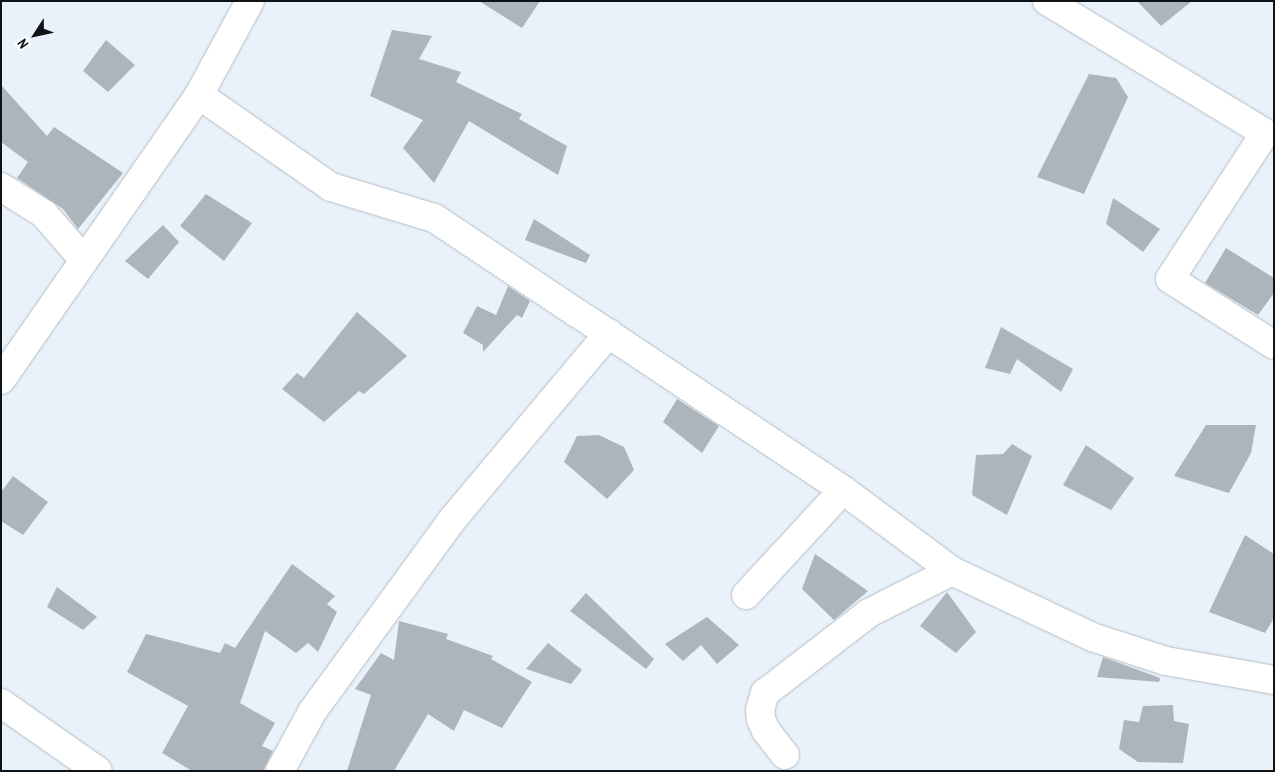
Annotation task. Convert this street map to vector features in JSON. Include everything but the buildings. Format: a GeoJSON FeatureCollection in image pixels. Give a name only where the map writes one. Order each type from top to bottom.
{"type":"FeatureCollection","features":[{"type":"Feature","properties":{"kind":"street"},"geometry":{"type":"LineString","coordinates":[[1,380],[199,95],[250,1]]}},
{"type":"Feature","properties":{"kind":"street"},"geometry":{"type":"LineString","coordinates":[[1047,1],[1265,133],[1170,279],[1274,345]]}},
{"type":"Feature","properties":{"kind":"street"},"geometry":{"type":"LineString","coordinates":[[199,95],[330,187],[434,218],[843,490],[952,571],[1092,637],[1166,661],[1274,680]]}},
{"type":"Feature","properties":{"kind":"street"},"geometry":{"type":"LineString","coordinates":[[1,187],[44,214],[84,260]]}},
{"type":"Feature","properties":{"kind":"street"},"geometry":{"type":"LineString","coordinates":[[280,771],[312,712],[452,520],[609,333]]}},
{"type":"Feature","properties":{"kind":"street"},"geometry":{"type":"LineString","coordinates":[[746,595],[843,490]]}},
{"type":"Feature","properties":{"kind":"street"},"geometry":{"type":"LineString","coordinates":[[784,756],[766,731],[761,719],[760,710],[765,693],[869,613],[952,571]]}},
{"type":"Feature","properties":{"kind":"street"},"geometry":{"type":"LineString","coordinates":[[1,704],[98,771]]}}]}
